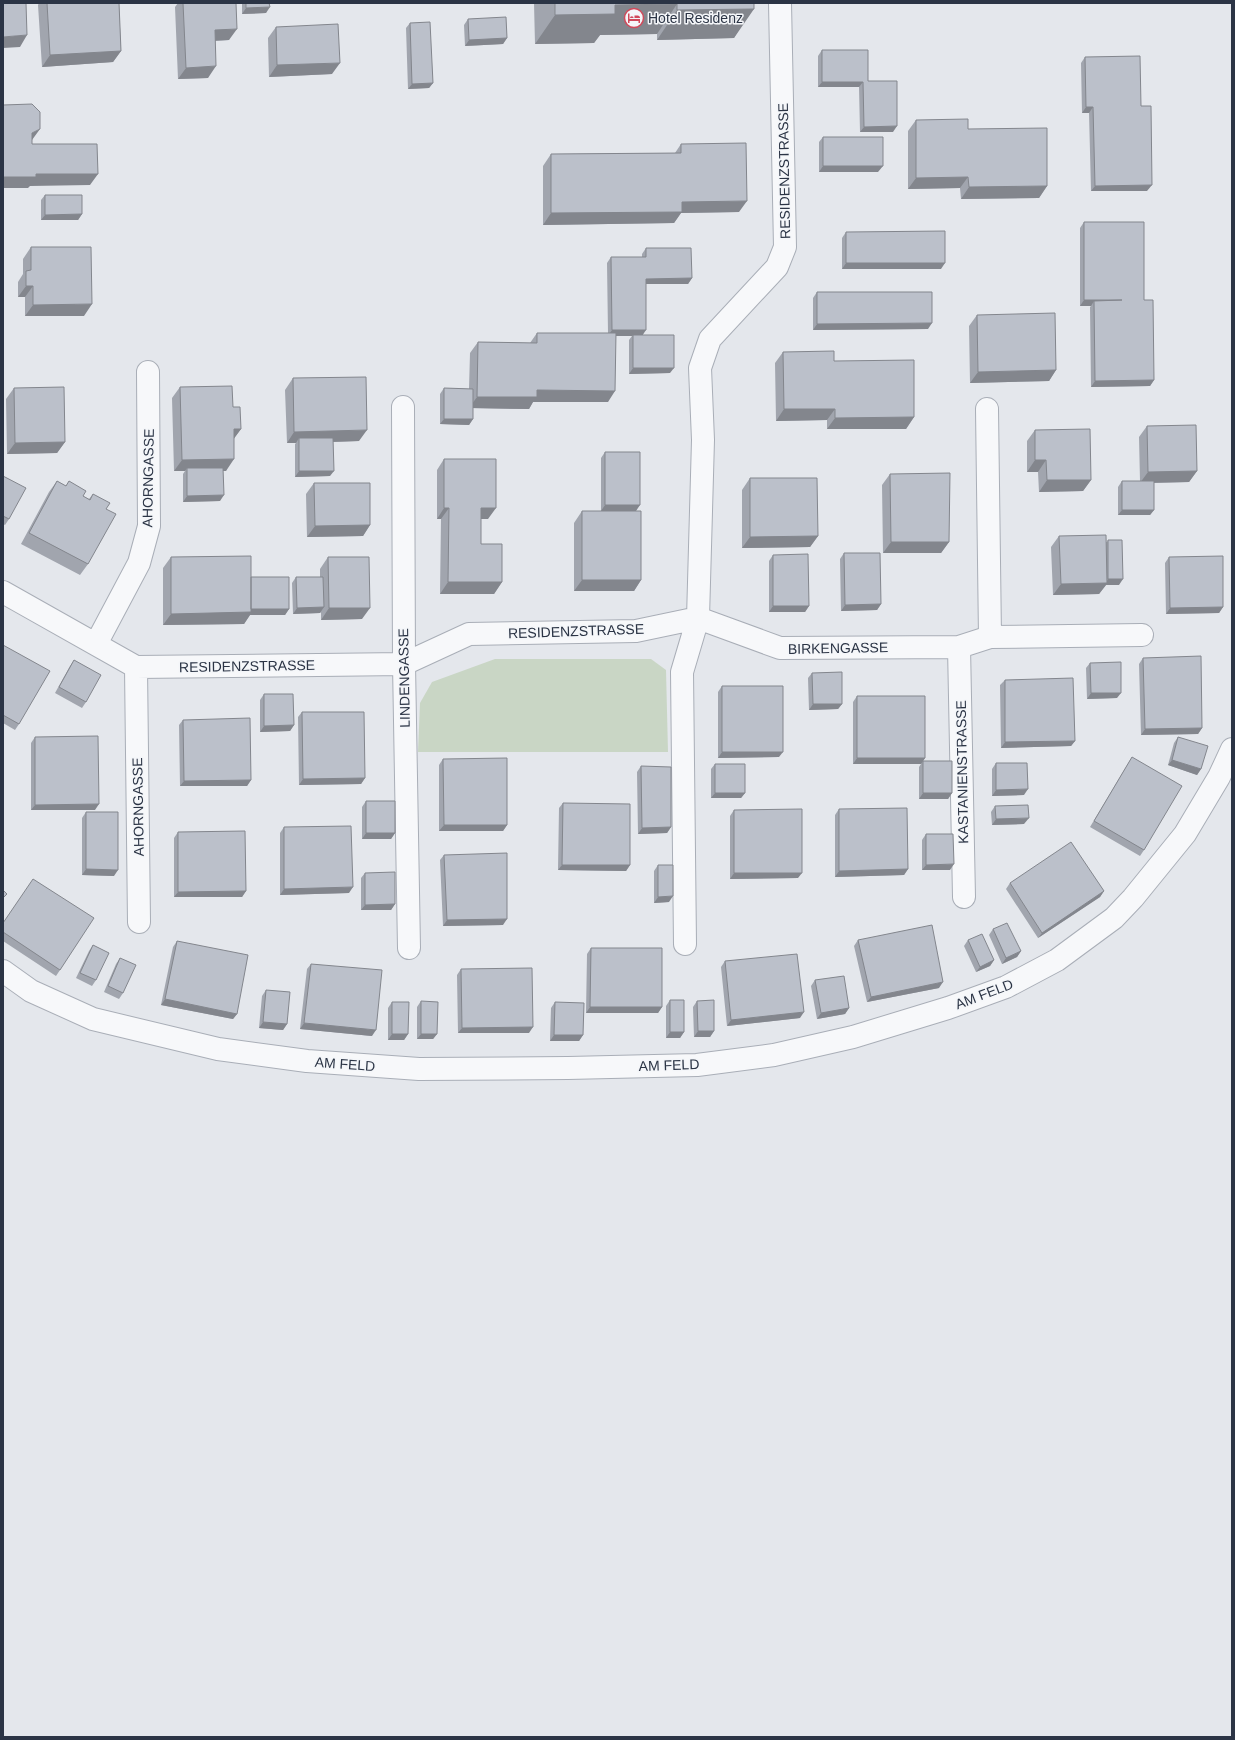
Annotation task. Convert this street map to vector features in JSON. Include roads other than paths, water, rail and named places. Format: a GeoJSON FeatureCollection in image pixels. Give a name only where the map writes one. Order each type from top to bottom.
{"type":"FeatureCollection","features":[{"type":"Feature","properties":{"kind":"street","name":"RESIDENZSTRASSE"},"geometry":{"type":"LineString","coordinates":[[136,667],[404,664],[469,634],[636,631],[698,618],[703,440],[700,368],[710,339],[777,267],[785,247],[780,3]]}},
{"type":"Feature","properties":{"kind":"street","name":"AHORNGASSE"},"geometry":{"type":"LineString","coordinates":[[96,644],[139,563],[149,526],[148,372]]}},
{"type":"Feature","properties":{"kind":"street","name":"LINDENGASSE"},"geometry":{"type":"LineString","coordinates":[[403,407],[404,664],[409,948]]}},
{"type":"Feature","properties":{"kind":"street"},"geometry":{"type":"LineString","coordinates":[[987,409],[990,637]]}},
{"type":"Feature","properties":{"kind":"street"},"geometry":{"type":"LineString","coordinates":[[3,592],[136,667]]}},
{"type":"Feature","properties":{"kind":"street","name":"BIRKENGASSE"},"geometry":{"type":"LineString","coordinates":[[698,618],[780,648],[959,647],[990,637],[1142,635]]}},
{"type":"Feature","properties":{"kind":"street"},"geometry":{"type":"LineString","coordinates":[[686,944],[682,672],[698,618]]}},
{"type":"Feature","properties":{"kind":"street","name":"KASTANIENSTRASSE"},"geometry":{"type":"LineString","coordinates":[[959,647],[964,897]]}},
{"type":"Feature","properties":{"kind":"street","name":"AHORNGASSE"},"geometry":{"type":"LineString","coordinates":[[136,667],[139,922]]}},
{"type":"Feature","properties":{"kind":"street","name":"AM FELD"},"geometry":{"type":"LineString","coordinates":[[3,971],[31,991],[93,1019],[218,1049],[307,1061],[419,1069],[568,1068],[697,1065],[774,1055],[853,1037],[948,1008],[1006,987],[1057,960],[1114,918],[1133,898],[1185,834],[1219,777],[1232,749]]}},
{"type":"Feature","properties":{"kind":"place","name":"Hotel Residenz"},"geometry":{"type":"Point","coordinates":[634,18]}}]}
